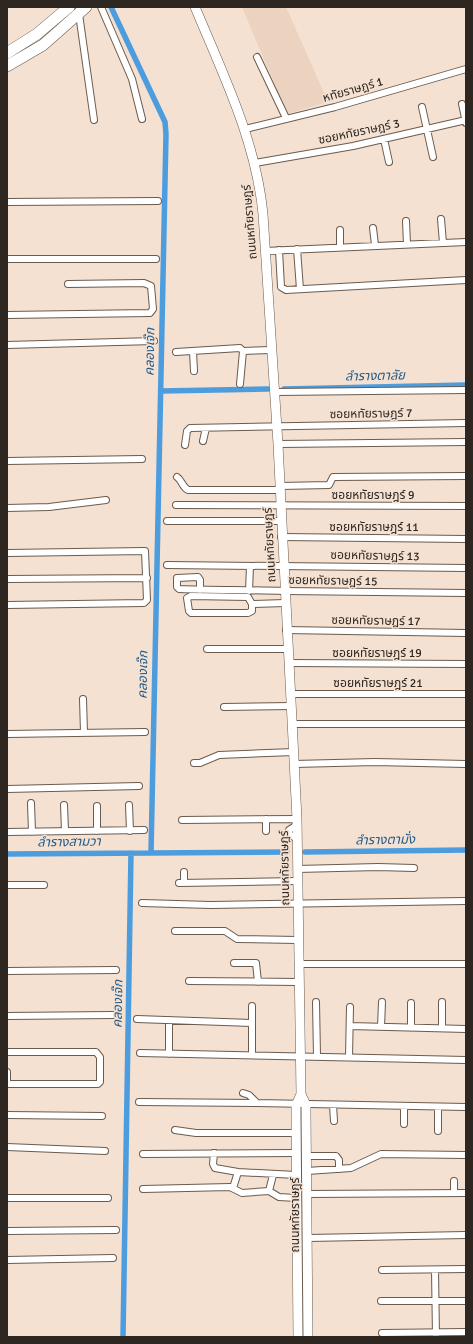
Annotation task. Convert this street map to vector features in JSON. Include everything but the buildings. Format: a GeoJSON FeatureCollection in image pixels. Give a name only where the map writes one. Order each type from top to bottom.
{"type":"FeatureCollection","features":[{"type":"Feature","properties":{"kind":"highway"},"geometry":{"type":"LineString","coordinates":[[7,53],[37,34],[69,7]]}},
{"type":"Feature","properties":{"kind":"highway"},"geometry":{"type":"LineString","coordinates":[[7,66],[43,44],[82,10]]}},
{"type":"Feature","properties":{"kind":"main road","name":"ถนนหทัยราษฎร์"},"geometry":{"type":"LineString","coordinates":[[195,7],[245,129],[255,163],[261,192],[278,444],[281,537],[297,822],[298,982],[301,1094],[306,1105],[308,1337]]}},
{"type":"Feature","properties":{"kind":"main road","name":"ถนนหทัยราษฎร์"},"geometry":{"type":"LineString","coordinates":[[298,1337],[296,1105],[301,1094]]}},
{"type":"Feature","properties":{"kind":"street"},"geometry":{"type":"LineString","coordinates":[[101,7],[132,79],[142,119]]}},
{"type":"Feature","properties":{"kind":"street"},"geometry":{"type":"LineString","coordinates":[[82,10],[94,120]]}},
{"type":"Feature","properties":{"kind":"street"},"geometry":{"type":"LineString","coordinates":[[257,57],[286,118]]}},
{"type":"Feature","properties":{"kind":"street","name":"หทัยราษฎร์ 1"},"geometry":{"type":"LineString","coordinates":[[245,129],[286,118],[335,108],[466,69]]}},
{"type":"Feature","properties":{"kind":"street"},"geometry":{"type":"LineString","coordinates":[[462,104],[466,121]]}},
{"type":"Feature","properties":{"kind":"street"},"geometry":{"type":"LineString","coordinates":[[422,107],[433,156]]}},
{"type":"Feature","properties":{"kind":"street","name":"ซอยหทัยราษฎร์ 3"},"geometry":{"type":"LineString","coordinates":[[255,163],[354,146],[466,121]]}},
{"type":"Feature","properties":{"kind":"street"},"geometry":{"type":"LineString","coordinates":[[384,139],[389,162]]}},
{"type":"Feature","properties":{"kind":"street"},"geometry":{"type":"LineString","coordinates":[[7,202],[158,201]]}},
{"type":"Feature","properties":{"kind":"street"},"geometry":{"type":"LineString","coordinates":[[441,219],[443,243]]}},
{"type":"Feature","properties":{"kind":"street"},"geometry":{"type":"LineString","coordinates":[[406,221],[407,244]]}},
{"type":"Feature","properties":{"kind":"street"},"geometry":{"type":"LineString","coordinates":[[374,228],[375,246]]}},
{"type":"Feature","properties":{"kind":"street"},"geometry":{"type":"LineString","coordinates":[[340,230],[340,247]]}},
{"type":"Feature","properties":{"kind":"street"},"geometry":{"type":"LineString","coordinates":[[265,251],[466,242]]}},
{"type":"Feature","properties":{"kind":"street"},"geometry":{"type":"LineString","coordinates":[[297,249],[300,289]]}},
{"type":"Feature","properties":{"kind":"street"},"geometry":{"type":"LineString","coordinates":[[279,250],[281,287],[286,290],[466,280]]}},
{"type":"Feature","properties":{"kind":"street"},"geometry":{"type":"LineString","coordinates":[[7,260],[156,259]]}},
{"type":"Feature","properties":{"kind":"street"},"geometry":{"type":"LineString","coordinates":[[7,315],[150,313],[153,308],[151,286],[144,283],[68,284]]}},
{"type":"Feature","properties":{"kind":"street"},"geometry":{"type":"LineString","coordinates":[[7,345],[154,341]]}},
{"type":"Feature","properties":{"kind":"street"},"geometry":{"type":"LineString","coordinates":[[176,352],[240,348],[243,351],[272,350]]}},
{"type":"Feature","properties":{"kind":"street"},"geometry":{"type":"LineString","coordinates":[[192,351],[194,371]]}},
{"type":"Feature","properties":{"kind":"street"},"geometry":{"type":"LineString","coordinates":[[240,384],[243,351]]}},
{"type":"Feature","properties":{"kind":"street"},"geometry":{"type":"LineString","coordinates":[[274,392],[466,390]]}},
{"type":"Feature","properties":{"kind":"street","name":"ซอยหทัยราษฎร์ 7"},"geometry":{"type":"LineString","coordinates":[[185,444],[188,429],[466,423]]}},
{"type":"Feature","properties":{"kind":"street"},"geometry":{"type":"LineString","coordinates":[[204,441],[206,428]]}},
{"type":"Feature","properties":{"kind":"street"},"geometry":{"type":"LineString","coordinates":[[278,444],[466,442]]}},
{"type":"Feature","properties":{"kind":"street"},"geometry":{"type":"LineString","coordinates":[[7,461],[142,459]]}},
{"type":"Feature","properties":{"kind":"street"},"geometry":{"type":"LineString","coordinates":[[177,477],[180,479],[184,488],[188,490],[280,488],[329,485],[333,476],[466,476]]}},
{"type":"Feature","properties":{"kind":"street"},"geometry":{"type":"LineString","coordinates":[[7,508],[49,506],[106,500]]}},
{"type":"Feature","properties":{"kind":"street","name":"ซอยหทัยราษฎร์ 9"},"geometry":{"type":"LineString","coordinates":[[176,505],[466,506]]}},
{"type":"Feature","properties":{"kind":"street"},"geometry":{"type":"LineString","coordinates":[[167,521],[281,521]]}},
{"type":"Feature","properties":{"kind":"street","name":"ซอยหทัยราษฎร์ 11"},"geometry":{"type":"LineString","coordinates":[[281,537],[466,539]]}},
{"type":"Feature","properties":{"kind":"street"},"geometry":{"type":"LineString","coordinates":[[7,553],[144,551],[148,600],[144,603],[7,605]]}},
{"type":"Feature","properties":{"kind":"street","name":"ซอยหทัยราษฎร์ 13"},"geometry":{"type":"LineString","coordinates":[[167,565],[466,568]]}},
{"type":"Feature","properties":{"kind":"street"},"geometry":{"type":"LineString","coordinates":[[250,566],[250,590]]}},
{"type":"Feature","properties":{"kind":"street"},"geometry":{"type":"LineString","coordinates":[[7,580],[147,578]]}},
{"type":"Feature","properties":{"kind":"street","name":"ซอยหทัยราษฎร์ 15"},"geometry":{"type":"LineString","coordinates":[[200,590],[466,593]]}},
{"type":"Feature","properties":{"kind":"street"},"geometry":{"type":"LineString","coordinates":[[191,596],[240,596],[248,597],[252,604],[252,611],[248,613],[191,613],[189,611],[187,598],[191,596]]}},
{"type":"Feature","properties":{"kind":"street"},"geometry":{"type":"LineString","coordinates":[[252,604],[285,603]]}},
{"type":"Feature","properties":{"kind":"street","name":"ซอยหทัยราษฎร์ 17"},"geometry":{"type":"LineString","coordinates":[[286,630],[466,633]]}},
{"type":"Feature","properties":{"kind":"street"},"geometry":{"type":"LineString","coordinates":[[207,649],[288,649]]}},
{"type":"Feature","properties":{"kind":"street","name":"ซอยหทัยราษฎร์ 19"},"geometry":{"type":"LineString","coordinates":[[288,663],[466,664]]}},
{"type":"Feature","properties":{"kind":"street","name":"ซอยหทัยราษฎร์ 21"},"geometry":{"type":"LineString","coordinates":[[290,694],[466,694]]}},
{"type":"Feature","properties":{"kind":"street"},"geometry":{"type":"LineString","coordinates":[[84,699],[84,733]]}},
{"type":"Feature","properties":{"kind":"street"},"geometry":{"type":"LineString","coordinates":[[224,707],[291,706]]}},
{"type":"Feature","properties":{"kind":"street"},"geometry":{"type":"LineString","coordinates":[[292,724],[466,724]]}},
{"type":"Feature","properties":{"kind":"street"},"geometry":{"type":"LineString","coordinates":[[7,734],[145,732]]}},
{"type":"Feature","properties":{"kind":"street"},"geometry":{"type":"LineString","coordinates":[[194,763],[200,763],[219,755],[294,752]]}},
{"type":"Feature","properties":{"kind":"street"},"geometry":{"type":"LineString","coordinates":[[294,764],[375,762],[466,764]]}},
{"type":"Feature","properties":{"kind":"street"},"geometry":{"type":"LineString","coordinates":[[7,789],[139,786]]}},
{"type":"Feature","properties":{"kind":"street"},"geometry":{"type":"LineString","coordinates":[[30,803],[32,832]]}},
{"type":"Feature","properties":{"kind":"street"},"geometry":{"type":"LineString","coordinates":[[64,805],[66,831]]}},
{"type":"Feature","properties":{"kind":"street"},"geometry":{"type":"LineString","coordinates":[[129,805],[130,831]]}},
{"type":"Feature","properties":{"kind":"street"},"geometry":{"type":"LineString","coordinates":[[97,806],[97,831]]}},
{"type":"Feature","properties":{"kind":"street"},"geometry":{"type":"LineString","coordinates":[[182,820],[266,819],[297,822]]}},
{"type":"Feature","properties":{"kind":"street"},"geometry":{"type":"LineString","coordinates":[[266,819],[266,831]]}},
{"type":"Feature","properties":{"kind":"street"},"geometry":{"type":"LineString","coordinates":[[7,832],[144,830]]}},
{"type":"Feature","properties":{"kind":"street"},"geometry":{"type":"LineString","coordinates":[[297,869],[378,867],[414,868]]}},
{"type":"Feature","properties":{"kind":"street"},"geometry":{"type":"LineString","coordinates":[[184,872],[182,883],[297,881]]}},
{"type":"Feature","properties":{"kind":"street"},"geometry":{"type":"LineString","coordinates":[[7,885],[44,885]]}},
{"type":"Feature","properties":{"kind":"street"},"geometry":{"type":"LineString","coordinates":[[163,896],[163,904]]}},
{"type":"Feature","properties":{"kind":"street"},"geometry":{"type":"LineString","coordinates":[[142,903],[466,901]]}},
{"type":"Feature","properties":{"kind":"street"},"geometry":{"type":"LineString","coordinates":[[175,931],[225,931],[237,939],[298,940]]}},
{"type":"Feature","properties":{"kind":"street"},"geometry":{"type":"LineString","coordinates":[[234,962],[256,963],[258,982]]}},
{"type":"Feature","properties":{"kind":"street"},"geometry":{"type":"LineString","coordinates":[[298,964],[466,964]]}},
{"type":"Feature","properties":{"kind":"street"},"geometry":{"type":"LineString","coordinates":[[7,971],[116,970]]}},
{"type":"Feature","properties":{"kind":"street"},"geometry":{"type":"LineString","coordinates":[[189,981],[298,982]]}},
{"type":"Feature","properties":{"kind":"street"},"geometry":{"type":"LineString","coordinates":[[316,1002],[316,1056]]}},
{"type":"Feature","properties":{"kind":"street"},"geometry":{"type":"LineString","coordinates":[[381,1027],[382,1002]]}},
{"type":"Feature","properties":{"kind":"street"},"geometry":{"type":"LineString","coordinates":[[442,1002],[442,1028]]}},
{"type":"Feature","properties":{"kind":"street"},"geometry":{"type":"LineString","coordinates":[[411,1003],[411,1027]]}},
{"type":"Feature","properties":{"kind":"street"},"geometry":{"type":"LineString","coordinates":[[252,1006],[252,1055]]}},
{"type":"Feature","properties":{"kind":"street"},"geometry":{"type":"LineString","coordinates":[[349,1057],[350,1007]]}},
{"type":"Feature","properties":{"kind":"street"},"geometry":{"type":"LineString","coordinates":[[7,1016],[113,1015]]}},
{"type":"Feature","properties":{"kind":"street"},"geometry":{"type":"LineString","coordinates":[[137,1019],[252,1023]]}},
{"type":"Feature","properties":{"kind":"street"},"geometry":{"type":"LineString","coordinates":[[169,1020],[169,1054]]}},
{"type":"Feature","properties":{"kind":"street"},"geometry":{"type":"LineString","coordinates":[[350,1026],[466,1029]]}},
{"type":"Feature","properties":{"kind":"street"},"geometry":{"type":"LineString","coordinates":[[7,1052],[96,1052],[100,1057],[100,1082],[98,1084],[7,1084],[7,1072]]}},
{"type":"Feature","properties":{"kind":"street"},"geometry":{"type":"LineString","coordinates":[[140,1053],[466,1060]]}},
{"type":"Feature","properties":{"kind":"street"},"geometry":{"type":"LineString","coordinates":[[243,1093],[257,1103]]}},
{"type":"Feature","properties":{"kind":"street"},"geometry":{"type":"LineString","coordinates":[[139,1102],[466,1107]]}},
{"type":"Feature","properties":{"kind":"street"},"geometry":{"type":"LineString","coordinates":[[333,1105],[334,1120]]}},
{"type":"Feature","properties":{"kind":"street"},"geometry":{"type":"LineString","coordinates":[[404,1106],[404,1124]]}},
{"type":"Feature","properties":{"kind":"street"},"geometry":{"type":"LineString","coordinates":[[438,1107],[438,1130]]}},
{"type":"Feature","properties":{"kind":"street"},"geometry":{"type":"LineString","coordinates":[[7,1115],[102,1116]]}},
{"type":"Feature","properties":{"kind":"street"},"geometry":{"type":"LineString","coordinates":[[175,1130],[196,1133],[296,1133]]}},
{"type":"Feature","properties":{"kind":"street"},"geometry":{"type":"LineString","coordinates":[[7,1147],[105,1150]]}},
{"type":"Feature","properties":{"kind":"street"},"geometry":{"type":"LineString","coordinates":[[214,1153],[213,1164],[215,1168],[272,1175],[296,1175]]}},
{"type":"Feature","properties":{"kind":"street"},"geometry":{"type":"LineString","coordinates":[[143,1154],[296,1153]]}},
{"type":"Feature","properties":{"kind":"street"},"geometry":{"type":"LineString","coordinates":[[307,1172],[351,1168],[381,1154],[466,1155]]}},
{"type":"Feature","properties":{"kind":"street"},"geometry":{"type":"LineString","coordinates":[[307,1156],[336,1156],[339,1160],[339,1169]]}},
{"type":"Feature","properties":{"kind":"street"},"geometry":{"type":"LineString","coordinates":[[233,1188],[238,1172]]}},
{"type":"Feature","properties":{"kind":"street"},"geometry":{"type":"LineString","coordinates":[[269,1191],[272,1175]]}},
{"type":"Feature","properties":{"kind":"street"},"geometry":{"type":"LineString","coordinates":[[454,1180],[454,1193]]}},
{"type":"Feature","properties":{"kind":"street"},"geometry":{"type":"LineString","coordinates":[[143,1190],[233,1188],[242,1193],[269,1191],[279,1197],[296,1198]]}},
{"type":"Feature","properties":{"kind":"street"},"geometry":{"type":"LineString","coordinates":[[307,1194],[466,1193]]}},
{"type":"Feature","properties":{"kind":"street"},"geometry":{"type":"LineString","coordinates":[[7,1198],[108,1198]]}},
{"type":"Feature","properties":{"kind":"street"},"geometry":{"type":"LineString","coordinates":[[7,1231],[116,1230]]}},
{"type":"Feature","properties":{"kind":"street"},"geometry":{"type":"LineString","coordinates":[[308,1238],[466,1236]]}},
{"type":"Feature","properties":{"kind":"street"},"geometry":{"type":"LineString","coordinates":[[7,1260],[113,1258]]}},
{"type":"Feature","properties":{"kind":"street"},"geometry":{"type":"LineString","coordinates":[[382,1270],[466,1269]]}},
{"type":"Feature","properties":{"kind":"street"},"geometry":{"type":"LineString","coordinates":[[435,1270],[436,1335]]}},
{"type":"Feature","properties":{"kind":"street"},"geometry":{"type":"LineString","coordinates":[[381,1301],[466,1301]]}},
{"type":"Feature","properties":{"kind":"street"},"geometry":{"type":"LineString","coordinates":[[382,1333],[436,1335],[466,1332]]}},
{"type":"Feature","properties":{"kind":"shaded area"},"geometry":{"type":"Polygon","coordinates":[[[242,7],[286,7],[328,102],[287,114],[242,7]]]}},
{"type":"Feature","properties":{"kind":"waterway","name":"คลองเจ๊ก"},"geometry":{"type":"LineString","coordinates":[[7,854],[151,853],[166,134],[165,122],[111,7]]}},
{"type":"Feature","properties":{"kind":"waterway","name":"ลำรางตาลัย"},"geometry":{"type":"LineString","coordinates":[[284,389],[466,385]]}},
{"type":"Feature","properties":{"kind":"waterway","name":"ลำรางตาลัย"},"geometry":{"type":"LineString","coordinates":[[161,391],[268,389]]}},
{"type":"Feature","properties":{"kind":"waterway","name":"ลำรางตามั่ง"},"geometry":{"type":"LineString","coordinates":[[305,852],[466,850]]}},
{"type":"Feature","properties":{"kind":"waterway","name":"ลำรางตามั่ง"},"geometry":{"type":"LineString","coordinates":[[151,853],[287,852]]}},
{"type":"Feature","properties":{"kind":"waterway","name":"คลองเจ๊ก"},"geometry":{"type":"LineString","coordinates":[[123,1337],[131,853]]}},
{"type":"Feature","properties":{"kind":"water label","name":"ลำรางสามวา"},"geometry":{"type":"Point","coordinates":[69,842]}}]}
